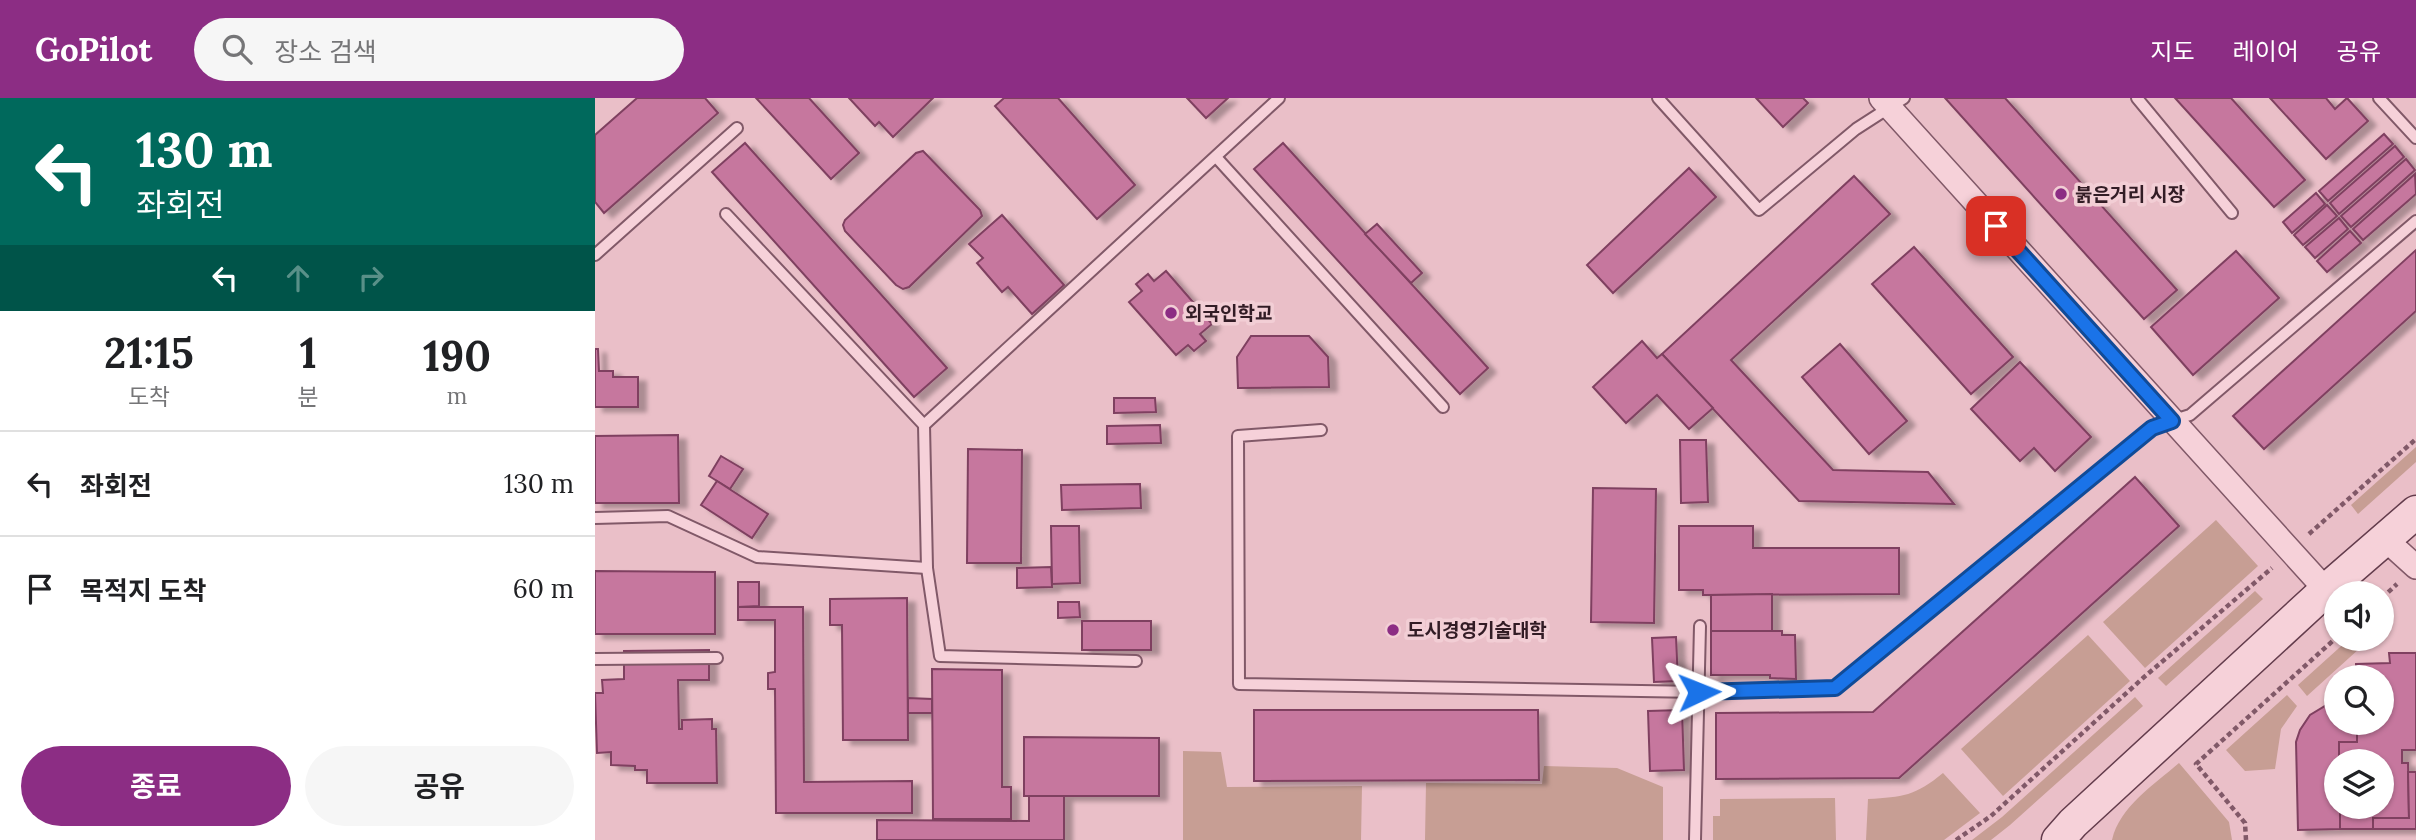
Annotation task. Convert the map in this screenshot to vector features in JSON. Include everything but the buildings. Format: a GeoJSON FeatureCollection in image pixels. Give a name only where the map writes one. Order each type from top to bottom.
{"type":"FeatureCollection","features":[{"type":"Feature","properties":{"kind":"street"},"geometry":{"type":"LineString","coordinates":[[1892,101],[2172,421],[2324,588]]}},
{"type":"Feature","properties":{"kind":"street"},"geometry":{"type":"LineString","coordinates":[[2336,581],[2416,512]]}},
{"type":"Feature","properties":{"kind":"street"},"geometry":{"type":"LineString","coordinates":[[2385,539],[2416,567]]}},
{"type":"Feature","properties":{"kind":"street"},"geometry":{"type":"LineString","coordinates":[[2058,840],[2073,823],[2324,592]]}},
{"type":"Feature","properties":{"kind":"lane"},"geometry":{"type":"LineString","coordinates":[[924,425],[1279,98]]}},
{"type":"Feature","properties":{"kind":"lane"},"geometry":{"type":"LineString","coordinates":[[1658,98],[1759,210],[1892,101]]}},
{"type":"Feature","properties":{"kind":"lane"},"geometry":{"type":"LineString","coordinates":[[2137,98],[2232,213]]}},
{"type":"Feature","properties":{"kind":"lane"},"geometry":{"type":"LineString","coordinates":[[2379,98],[2416,138]]}},
{"type":"Feature","properties":{"kind":"lane"},"geometry":{"type":"LineString","coordinates":[[595,255],[737,128]]}},
{"type":"Feature","properties":{"kind":"lane"},"geometry":{"type":"LineString","coordinates":[[1216,157],[1443,407]]}},
{"type":"Feature","properties":{"kind":"lane"},"geometry":{"type":"LineString","coordinates":[[726,214],[924,425],[927,568],[940,656],[1136,662]]}},
{"type":"Feature","properties":{"kind":"lane"},"geometry":{"type":"LineString","coordinates":[[1321,430],[1237,436],[1238,684],[1699,692],[1835,688],[2152,428],[2190,415],[2416,221]]}},
{"type":"Feature","properties":{"kind":"lane"},"geometry":{"type":"LineString","coordinates":[[595,518],[668,516],[757,557],[927,568]]}},
{"type":"Feature","properties":{"kind":"lane"},"geometry":{"type":"LineString","coordinates":[[1695,840],[1699,626]]}},
{"type":"Feature","properties":{"kind":"lane"},"geometry":{"type":"LineString","coordinates":[[595,659],[717,659]]}},
{"type":"Feature","properties":{"kind":"path"},"geometry":{"type":"LineString","coordinates":[[1956,840],[1991,816],[2143,678],[2268,572],[2289,550],[2416,439]]}},
{"type":"Feature","properties":{"kind":"path"},"geometry":{"type":"LineString","coordinates":[[2246,840],[2245,823],[2196,764],[2324,649]]}},
{"type":"Feature","properties":{"kind":"shaded area"},"geometry":{"type":"Polygon","coordinates":[[[2416,447],[2416,462],[2358,514],[2351,505],[2416,447]]]}},
{"type":"Feature","properties":{"kind":"shaded area"},"geometry":{"type":"Polygon","coordinates":[[[2216,520],[2258,566],[2145,668],[2103,622],[2216,520]]]}},
{"type":"Feature","properties":{"kind":"shaded area"},"geometry":{"type":"Polygon","coordinates":[[[2255,591],[2263,599],[2166,686],[2158,678],[2255,591]]]}},
{"type":"Feature","properties":{"kind":"shaded area"},"geometry":{"type":"Polygon","coordinates":[[[2088,635],[2130,681],[2003,796],[1961,749],[2088,635]]]}},
{"type":"Feature","properties":{"kind":"shaded area"},"geometry":{"type":"Polygon","coordinates":[[[2336,651],[2357,651],[2341,665],[2324,665],[2324,681],[2307,696],[2298,685],[2336,651]]]}},
{"type":"Feature","properties":{"kind":"shaded area"},"geometry":{"type":"Polygon","coordinates":[[[2287,695],[2297,706],[2281,729],[2275,769],[2245,771],[2226,750],[2287,695]]]}},
{"type":"Feature","properties":{"kind":"shaded area"},"geometry":{"type":"Polygon","coordinates":[[[2135,697],[2143,706],[2010,825],[1991,840],[1972,840],[2002,817],[2135,697]]]}},
{"type":"Feature","properties":{"kind":"shaded area"},"geometry":{"type":"Polygon","coordinates":[[[1183,751],[1221,752],[1227,787],[1362,786],[1361,840],[1183,840],[1183,751]]]}},
{"type":"Feature","properties":{"kind":"shaded area"},"geometry":{"type":"Polygon","coordinates":[[[2179,763],[2229,822],[2232,840],[2112,840],[2130,806],[2179,763]]]}},
{"type":"Feature","properties":{"kind":"shaded area"},"geometry":{"type":"Polygon","coordinates":[[[1544,766],[1617,768],[1663,787],[1663,840],[1425,840],[1426,783],[1542,784],[1544,766]]]}},
{"type":"Feature","properties":{"kind":"shaded area"},"geometry":{"type":"Polygon","coordinates":[[[1943,773],[1980,813],[1944,840],[1866,840],[1868,799],[1908,794],[1943,773]]]}},
{"type":"Feature","properties":{"kind":"shaded area"},"geometry":{"type":"Polygon","coordinates":[[[1835,798],[1836,840],[1713,840],[1713,816],[1720,816],[1720,799],[1835,798]]]}},
{"type":"Feature","properties":{"kind":"place","name":"붉은거리 시장"},"geometry":{"type":"Point","coordinates":[2061,194]}},
{"type":"Feature","properties":{"kind":"place","name":"외국인학교"},"geometry":{"type":"Point","coordinates":[1171,313]}},
{"type":"Feature","properties":{"kind":"place","name":"도시경영기술대학"},"geometry":{"type":"Point","coordinates":[1393,630]}},
{"type":"Feature","properties":{"kind":"route"},"geometry":{"type":"LineString","coordinates":[[1699,692],[1835,688],[2152,428],[2172,421],[1996,226]]}}]}
